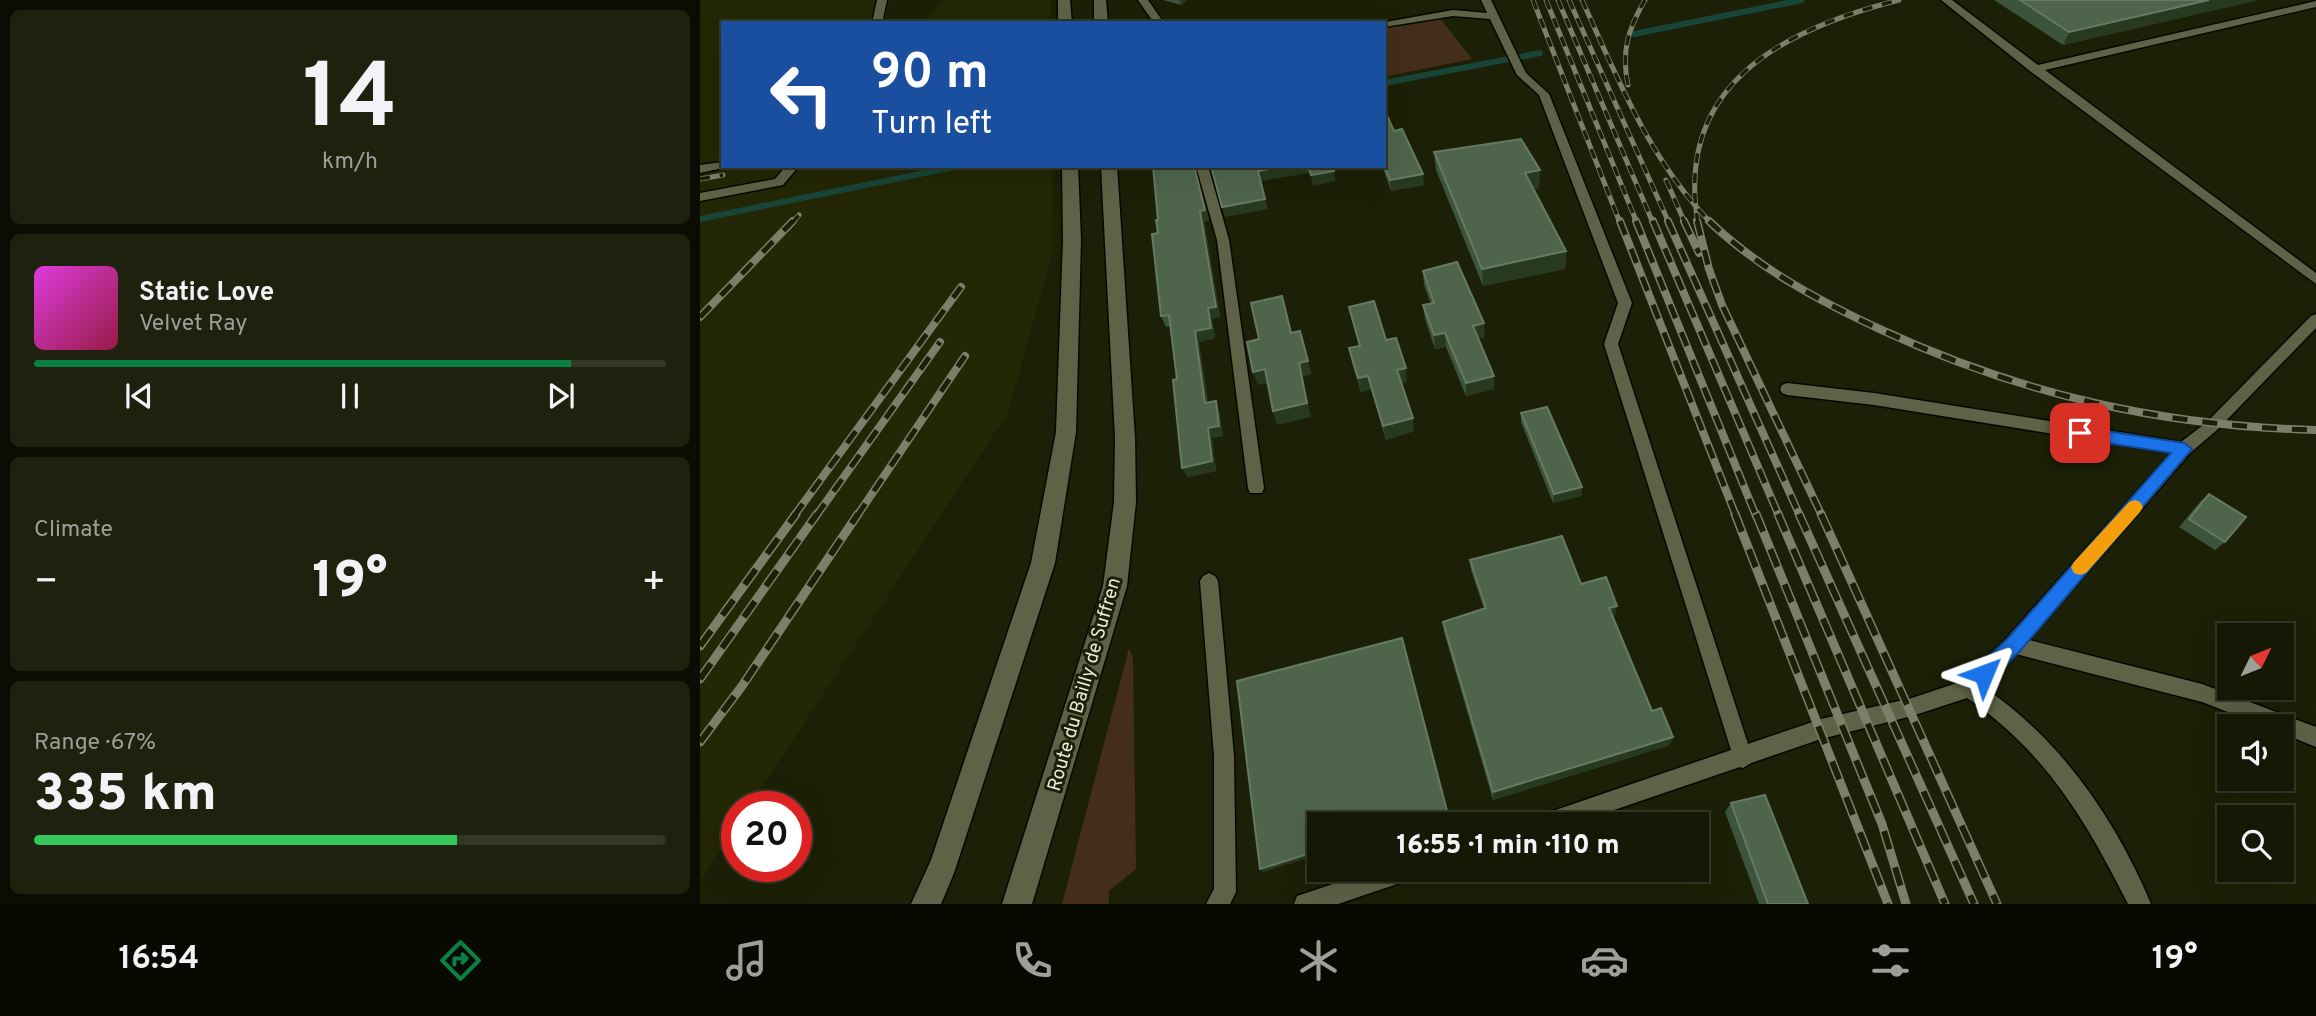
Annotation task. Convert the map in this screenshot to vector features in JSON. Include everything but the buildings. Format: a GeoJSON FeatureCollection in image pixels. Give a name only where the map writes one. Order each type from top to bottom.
{"type":"FeatureCollection","features":[{"type":"Feature","properties":{"kind":"main road"},"geometry":{"type":"LineString","coordinates":[[1064,0],[1065,21]]}},
{"type":"Feature","properties":{"kind":"main road"},"geometry":{"type":"LineString","coordinates":[[1100,0],[1101,21]]}},
{"type":"Feature","properties":{"kind":"main road"},"geometry":{"type":"LineString","coordinates":[[926,904],[944,863],[1043,563],[1066,432],[1072,240],[1070,168]]}},
{"type":"Feature","properties":{"kind":"main road","name":"Route du Bailly de Suffren"},"geometry":{"type":"LineString","coordinates":[[1017,904],[1115,586],[1125,502],[1125,438],[1109,168]]}},
{"type":"Feature","properties":{"kind":"lane"},"geometry":{"type":"LineString","coordinates":[[877,21],[882,0]]}},
{"type":"Feature","properties":{"kind":"lane"},"geometry":{"type":"LineString","coordinates":[[1143,0],[1158,21]]}},
{"type":"Feature","properties":{"kind":"lane"},"geometry":{"type":"LineString","coordinates":[[1486,0],[1522,75],[1544,94],[1625,303],[1611,344],[1743,758]]}},
{"type":"Feature","properties":{"kind":"lane"},"geometry":{"type":"LineString","coordinates":[[1945,0],[2316,280]]}},
{"type":"Feature","properties":{"kind":"lane"},"geometry":{"type":"LineString","coordinates":[[2034,69],[2316,4]]}},
{"type":"Feature","properties":{"kind":"lane"},"geometry":{"type":"LineString","coordinates":[[1386,24],[1453,13],[1494,16]]}},
{"type":"Feature","properties":{"kind":"lane"},"geometry":{"type":"LineString","coordinates":[[700,169],[721,165]]}},
{"type":"Feature","properties":{"kind":"lane"},"geometry":{"type":"LineString","coordinates":[[700,197],[779,182],[791,168]]}},
{"type":"Feature","properties":{"kind":"lane"},"geometry":{"type":"LineString","coordinates":[[1203,168],[1223,240],[1256,488]]}},
{"type":"Feature","properties":{"kind":"lane"},"geometry":{"type":"LineString","coordinates":[[1580,812],[1821,729],[1912,707],[1969,688],[2013,645],[2184,449],[2212,426],[2316,319]]}},
{"type":"Feature","properties":{"kind":"lane"},"geometry":{"type":"LineString","coordinates":[[1787,389],[1874,398],[2184,449]]}},
{"type":"Feature","properties":{"kind":"lane"},"geometry":{"type":"LineString","coordinates":[[1209,581],[1224,756],[1225,892],[1217,904]]}},
{"type":"Feature","properties":{"kind":"lane"},"geometry":{"type":"LineString","coordinates":[[2013,645],[2202,693],[2316,737]]}},
{"type":"Feature","properties":{"kind":"lane"},"geometry":{"type":"LineString","coordinates":[[1969,688],[1997,705],[2060,765],[2100,827],[2140,904]]}},
{"type":"Feature","properties":{"kind":"lane"},"geometry":{"type":"LineString","coordinates":[[1305,904],[1371,882]]}},
{"type":"Feature","properties":{"kind":"shaded area"},"geometry":{"type":"Polygon","coordinates":[[[700,0],[890,0],[885,21],[721,21],[721,168],[1053,168],[1052,254],[1008,413],[760,791],[721,791],[721,849],[700,881],[700,0]]]}},
{"type":"Feature","properties":{"kind":"shaded area"},"geometry":{"type":"Polygon","coordinates":[[[942,0],[1051,0],[1051,21],[926,21],[942,0]]]}},
{"type":"Feature","properties":{"kind":"shaded area"},"geometry":{"type":"Polygon","coordinates":[[[1439,17],[1472,59],[1386,77],[1386,27],[1439,17]]]}},
{"type":"Feature","properties":{"kind":"shaded area"},"geometry":{"type":"Polygon","coordinates":[[[1129,648],[1133,659],[1136,869],[1109,891],[1109,904],[1062,904],[1129,648]]]}},
{"type":"Feature","properties":{"kind":"waterway"},"geometry":{"type":"LineString","coordinates":[[1634,34],[1802,0]]}},
{"type":"Feature","properties":{"kind":"waterway"},"geometry":{"type":"LineString","coordinates":[[1386,83],[1540,53]]}},
{"type":"Feature","properties":{"kind":"waterway"},"geometry":{"type":"LineString","coordinates":[[700,219],[949,168]]}},
{"type":"Feature","properties":{"kind":"railway"},"geometry":{"type":"LineString","coordinates":[[1533,0],[1620,223]]}},
{"type":"Feature","properties":{"kind":"railway"},"geometry":{"type":"LineString","coordinates":[[1546,0],[1637,223]]}},
{"type":"Feature","properties":{"kind":"railway"},"geometry":{"type":"LineString","coordinates":[[1558,0],[1653,223]]}},
{"type":"Feature","properties":{"kind":"railway"},"geometry":{"type":"LineString","coordinates":[[1569,0],[1669,223]]}},
{"type":"Feature","properties":{"kind":"railway"},"geometry":{"type":"LineString","coordinates":[[1582,0],[1622,88],[1652,145],[1697,207]]}},
{"type":"Feature","properties":{"kind":"railway"},"geometry":{"type":"LineString","coordinates":[[1628,85],[1626,51],[1634,21],[1645,0]]}},
{"type":"Feature","properties":{"kind":"railway"},"geometry":{"type":"LineString","coordinates":[[1697,207],[1695,175],[1703,134],[1721,99],[1746,70],[1779,47],[1816,28],[1856,12],[1899,0]]}},
{"type":"Feature","properties":{"kind":"railway"},"geometry":{"type":"LineString","coordinates":[[700,179],[723,175]]}},
{"type":"Feature","properties":{"kind":"railway"},"geometry":{"type":"LineString","coordinates":[[1666,180],[1685,223]]}},
{"type":"Feature","properties":{"kind":"railway"},"geometry":{"type":"LineString","coordinates":[[1697,207],[1710,222]]}},
{"type":"Feature","properties":{"kind":"railway"},"geometry":{"type":"LineString","coordinates":[[1697,207],[1698,223]]}},
{"type":"Feature","properties":{"kind":"railway"},"geometry":{"type":"LineString","coordinates":[[792,223],[799,215]]}},
{"type":"Feature","properties":{"kind":"railway"},"geometry":{"type":"LineString","coordinates":[[700,317],[793,221]]}},
{"type":"Feature","properties":{"kind":"railway"},"geometry":{"type":"LineString","coordinates":[[1620,221],[1736,516]]}},
{"type":"Feature","properties":{"kind":"railway"},"geometry":{"type":"LineString","coordinates":[[1636,221],[1756,516]]}},
{"type":"Feature","properties":{"kind":"railway"},"geometry":{"type":"LineString","coordinates":[[1653,221],[1779,516]]}},
{"type":"Feature","properties":{"kind":"railway"},"geometry":{"type":"LineString","coordinates":[[1668,221],[1800,516]]}},
{"type":"Feature","properties":{"kind":"railway"},"geometry":{"type":"LineString","coordinates":[[1684,221],[1699,253]]}},
{"type":"Feature","properties":{"kind":"railway"},"geometry":{"type":"LineString","coordinates":[[1697,221],[1709,269],[1722,305],[1822,516]]}},
{"type":"Feature","properties":{"kind":"railway"},"geometry":{"type":"LineString","coordinates":[[1710,222],[1770,269],[1814,296],[1884,331],[1989,373],[2095,403],[2149,414],[2203,422],[2316,430]]}},
{"type":"Feature","properties":{"kind":"railway"},"geometry":{"type":"LineString","coordinates":[[794,516],[961,287]]}},
{"type":"Feature","properties":{"kind":"railway"},"geometry":{"type":"LineString","coordinates":[[816,516],[940,342]]}},
{"type":"Feature","properties":{"kind":"railway"},"geometry":{"type":"LineString","coordinates":[[857,516],[965,356]]}},
{"type":"Feature","properties":{"kind":"railway"},"geometry":{"type":"LineString","coordinates":[[700,646],[796,514]]}},
{"type":"Feature","properties":{"kind":"railway"},"geometry":{"type":"LineString","coordinates":[[700,679],[817,514]]}},
{"type":"Feature","properties":{"kind":"railway"},"geometry":{"type":"LineString","coordinates":[[700,742],[742,686],[858,514]]}},
{"type":"Feature","properties":{"kind":"railway"},"geometry":{"type":"LineString","coordinates":[[1735,514],[1888,904]]}},
{"type":"Feature","properties":{"kind":"railway"},"geometry":{"type":"LineString","coordinates":[[1756,514],[1882,824],[1906,904]]}},
{"type":"Feature","properties":{"kind":"railway"},"geometry":{"type":"LineString","coordinates":[[1778,514],[1945,904]]}},
{"type":"Feature","properties":{"kind":"railway"},"geometry":{"type":"LineString","coordinates":[[1799,514],[1974,904]]}},
{"type":"Feature","properties":{"kind":"railway"},"geometry":{"type":"LineString","coordinates":[[1821,514],[1997,904]]}},
{"type":"Feature","properties":{"kind":"slow traffic"},"geometry":{"type":"LineString","coordinates":[[2080,567],[2135,507]]}},
{"type":"Feature","properties":{"kind":"route"},"geometry":{"type":"LineString","coordinates":[[1984,674],[2013,645],[2184,449],[2080,433]]}}]}
